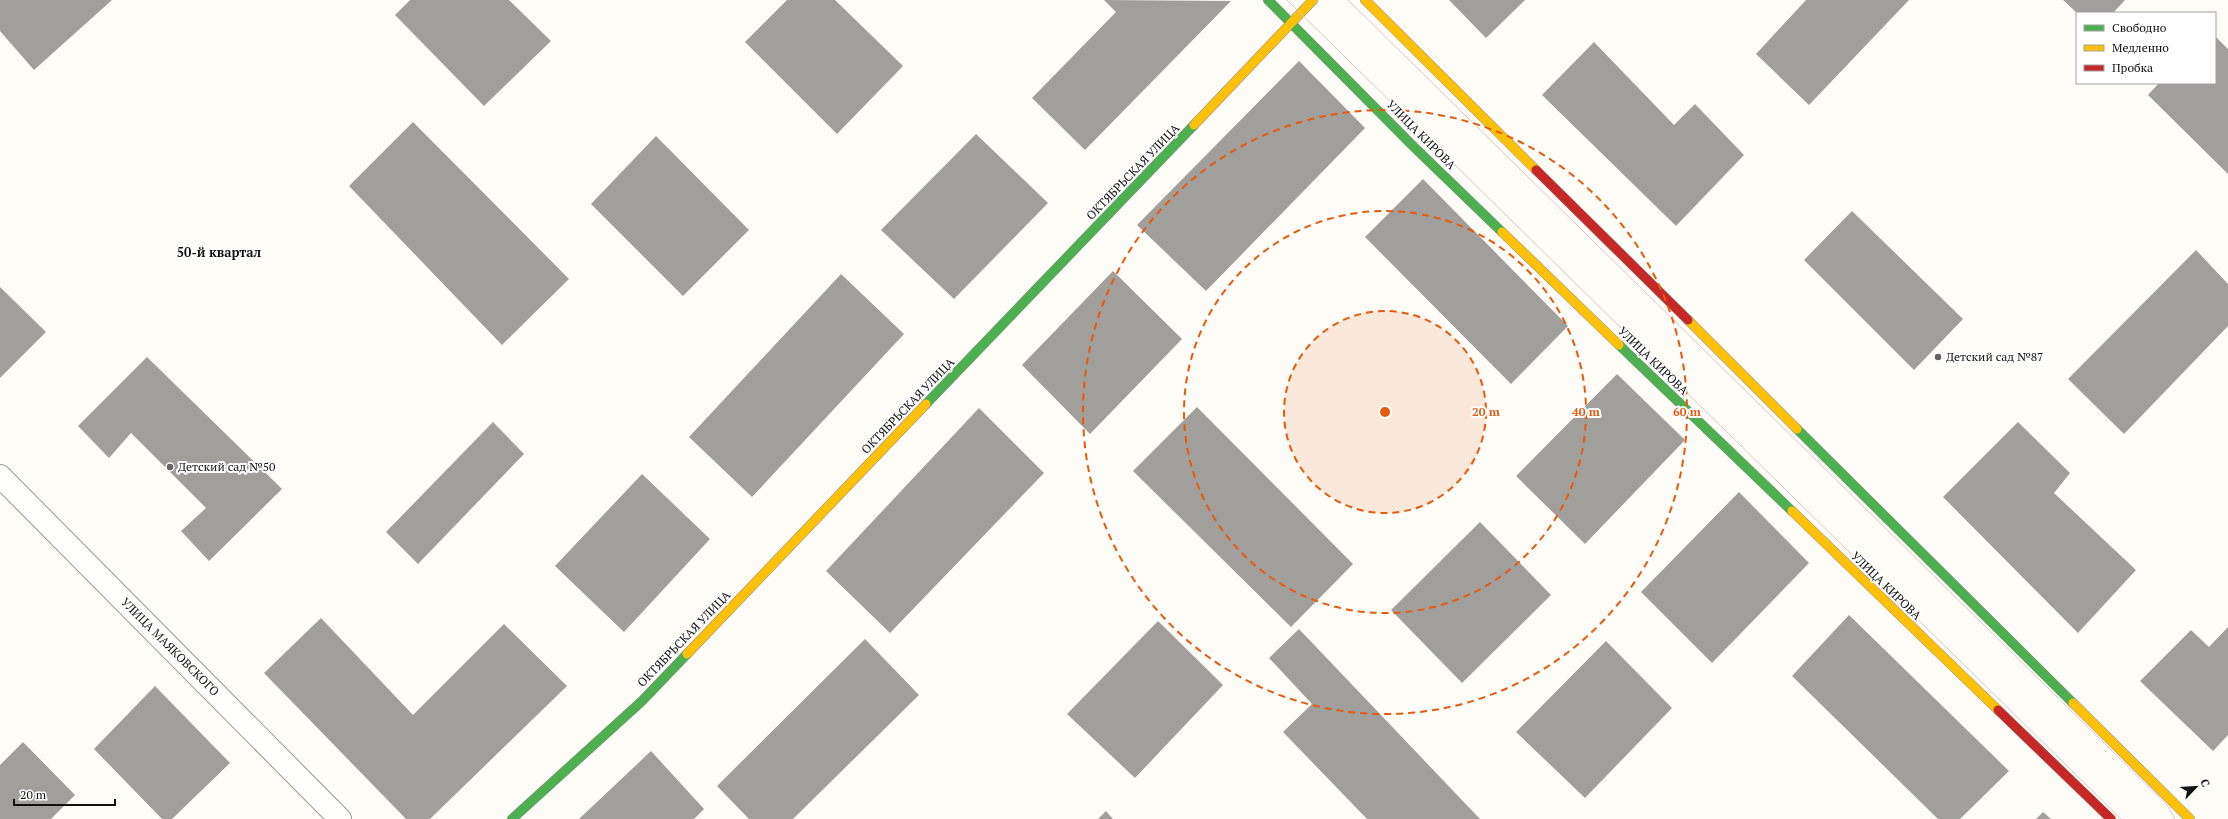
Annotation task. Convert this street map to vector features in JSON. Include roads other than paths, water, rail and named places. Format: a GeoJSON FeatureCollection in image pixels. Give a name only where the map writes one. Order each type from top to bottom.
{"type":"FeatureCollection","features":[{"type":"Feature","properties":{"kind":"street","name":"УЛИЦА КИРОВА"},"geometry":{"type":"LineString","coordinates":[[1268,0],[1414,147],[2111,819]]}},
{"type":"Feature","properties":{"kind":"street","name":"ОКТЯБРЬСКАЯ УЛИЦА"},"geometry":{"type":"LineString","coordinates":[[512,819],[642,701],[1292,24],[1313,0]]}},
{"type":"Feature","properties":{"kind":"street"},"geometry":{"type":"LineString","coordinates":[[1365,0],[2190,819]]}},
{"type":"Feature","properties":{"kind":"street","name":"УЛИЦА МАЯКОВСКОГО"},"geometry":{"type":"LineString","coordinates":[[0,476],[340,819]]}},
{"type":"Feature","properties":{"kind":"tram line"},"geometry":{"type":"LineString","coordinates":[[1287,0],[2121,819]]}},
{"type":"Feature","properties":{"kind":"tram line"},"geometry":{"type":"LineString","coordinates":[[1348,0],[2167,805],[2175,819]]}},
{"type":"Feature","properties":{"kind":"place","name":"Детский сад №87"},"geometry":{"type":"Point","coordinates":[1938,357]}},
{"type":"Feature","properties":{"kind":"place","name":"Детский сад №50"},"geometry":{"type":"Point","coordinates":[170,467]}},
{"type":"Feature","properties":{"kind":"district","name":"50-й квартал"},"geometry":{"type":"Point","coordinates":[219,252]}}]}
